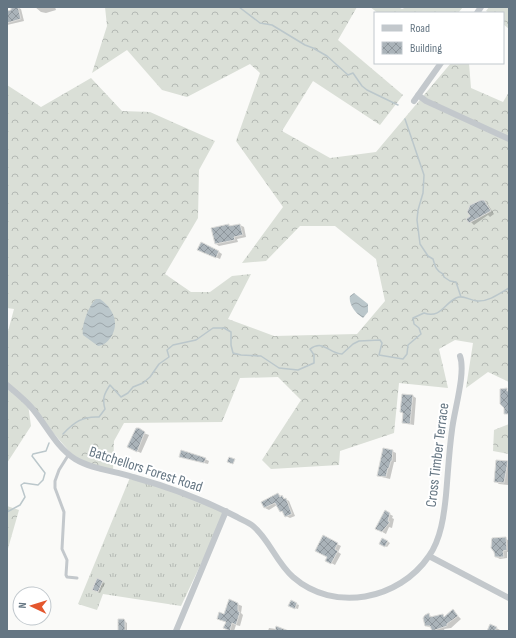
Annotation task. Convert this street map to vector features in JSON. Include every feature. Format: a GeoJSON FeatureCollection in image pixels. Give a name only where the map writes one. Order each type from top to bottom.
{"type":"FeatureCollection","features":[{"type":"Feature","properties":{"kind":"street"},"geometry":{"type":"LineString","coordinates":[[414,101],[441,64]]}},
{"type":"Feature","properties":{"kind":"street"},"geometry":{"type":"LineString","coordinates":[[418,95],[426,101],[509,139]]}},
{"type":"Feature","properties":{"kind":"street","name":"Cross Timber Terrace"},"geometry":{"type":"LineString","coordinates":[[226,511],[253,526],[263,538],[275,557],[293,576],[307,587],[322,593],[342,597],[360,597],[378,594],[393,589],[407,580],[429,556],[439,534],[446,498],[451,432],[462,371],[460,356]]}},
{"type":"Feature","properties":{"kind":"street","name":"Batchellors Forest Road"},"geometry":{"type":"LineString","coordinates":[[7,385],[32,407],[52,436],[69,454],[84,463],[153,482],[226,511]]}},
{"type":"Feature","properties":{"kind":"street"},"geometry":{"type":"LineString","coordinates":[[176,631],[226,511]]}},
{"type":"Feature","properties":{"kind":"street"},"geometry":{"type":"LineString","coordinates":[[429,556],[509,598]]}},
{"type":"Feature","properties":{"kind":"lane"},"geometry":{"type":"LineString","coordinates":[[69,454],[59,470],[55,481],[64,512],[62,542],[63,552],[67,560],[66,575],[67,577],[77,578]]}},
{"type":"Feature","properties":{"kind":"green space"},"geometry":{"type":"Polygon","coordinates":[[[105,7],[357,7],[338,40],[403,95],[380,125],[313,81],[282,131],[330,158],[376,152],[450,64],[469,64],[471,88],[503,102],[509,92],[509,382],[488,372],[466,388],[473,343],[455,340],[439,349],[448,388],[399,383],[394,433],[340,451],[339,465],[271,469],[262,460],[301,400],[278,377],[240,378],[222,422],[124,423],[114,441],[113,471],[76,459],[28,404],[31,426],[7,463],[7,335],[14,309],[7,308],[7,85],[41,107],[91,78],[122,111],[150,112],[215,141],[199,170],[198,218],[165,274],[191,292],[210,292],[232,276],[251,274],[228,319],[274,336],[357,334],[385,301],[376,259],[335,226],[300,226],[266,261],[242,263],[283,207],[236,141],[260,73],[250,64],[187,97],[162,90],[127,50],[92,73],[107,26],[105,7]]]}},
{"type":"Feature","properties":{"kind":"green space"},"geometry":{"type":"Polygon","coordinates":[[[370,7],[398,7],[402,9],[407,7],[463,7],[459,12],[377,12],[370,7]]]}},
{"type":"Feature","properties":{"kind":"green space"},"geometry":{"type":"Polygon","coordinates":[[[489,7],[509,7],[509,29],[504,25],[504,12],[486,11],[489,7]]]}},
{"type":"Feature","properties":{"kind":"green space"},"geometry":{"type":"Polygon","coordinates":[[[509,424],[509,454],[493,451],[494,430],[509,424]]]}},
{"type":"Feature","properties":{"kind":"green space"},"geometry":{"type":"Polygon","coordinates":[[[131,475],[226,511],[181,606],[103,594],[97,610],[78,604],[131,475]]]}},
{"type":"Feature","properties":{"kind":"green space"},"geometry":{"type":"Polygon","coordinates":[[[7,506],[19,510],[7,552],[7,506]]]}},
{"type":"Feature","properties":{"kind":"water"},"geometry":{"type":"Polygon","coordinates":[[[354,293],[368,304],[368,312],[363,318],[351,305],[350,296],[354,293]]]}},
{"type":"Feature","properties":{"kind":"water"},"geometry":{"type":"Polygon","coordinates":[[[96,299],[100,299],[112,311],[115,321],[114,332],[111,337],[106,343],[98,346],[83,335],[84,321],[88,311],[96,299]]]}},
{"type":"Feature","properties":{"kind":"building"},"geometry":{"type":"Polygon","coordinates":[[[18,7],[21,19],[7,23],[7,11],[11,10],[11,8],[18,7]]]}},
{"type":"Feature","properties":{"kind":"building"},"geometry":{"type":"Polygon","coordinates":[[[484,200],[491,211],[469,223],[466,219],[470,216],[467,212],[470,205],[484,200]]]}},
{"type":"Feature","properties":{"kind":"building"},"geometry":{"type":"Polygon","coordinates":[[[229,224],[229,226],[240,224],[243,235],[234,237],[235,240],[215,244],[211,228],[229,224]]]}},
{"type":"Feature","properties":{"kind":"building"},"geometry":{"type":"Polygon","coordinates":[[[201,242],[219,251],[216,258],[197,250],[201,242]]]}},
{"type":"Feature","properties":{"kind":"building"},"geometry":{"type":"Polygon","coordinates":[[[507,388],[507,391],[509,391],[509,414],[504,414],[504,408],[500,404],[500,389],[507,388]]]}},
{"type":"Feature","properties":{"kind":"building"},"geometry":{"type":"Polygon","coordinates":[[[402,394],[413,395],[410,424],[402,423],[403,413],[400,412],[402,394]]]}},
{"type":"Feature","properties":{"kind":"building"},"geometry":{"type":"Polygon","coordinates":[[[136,428],[139,428],[145,432],[137,452],[127,447],[136,428]]]}},
{"type":"Feature","properties":{"kind":"building"},"geometry":{"type":"Polygon","coordinates":[[[383,448],[393,450],[392,461],[388,468],[386,477],[377,476],[383,448]]]}},
{"type":"Feature","properties":{"kind":"building"},"geometry":{"type":"Polygon","coordinates":[[[181,450],[206,458],[204,463],[179,457],[181,450]]]}},
{"type":"Feature","properties":{"kind":"building"},"geometry":{"type":"Polygon","coordinates":[[[229,457],[235,459],[233,464],[227,462],[229,457]]]}},
{"type":"Feature","properties":{"kind":"building"},"geometry":{"type":"Polygon","coordinates":[[[496,460],[508,461],[504,483],[494,482],[496,460]]]}},
{"type":"Feature","properties":{"kind":"building"},"geometry":{"type":"Polygon","coordinates":[[[278,493],[280,497],[282,495],[284,499],[286,498],[292,514],[285,517],[275,503],[264,508],[261,502],[278,493]]]}},
{"type":"Feature","properties":{"kind":"building"},"geometry":{"type":"Polygon","coordinates":[[[385,510],[390,513],[388,521],[390,522],[382,532],[375,529],[385,510]]]}},
{"type":"Feature","properties":{"kind":"building"},"geometry":{"type":"Polygon","coordinates":[[[323,535],[338,543],[335,549],[338,551],[331,564],[325,561],[327,557],[315,551],[323,535]]]}},
{"type":"Feature","properties":{"kind":"building"},"geometry":{"type":"Polygon","coordinates":[[[506,537],[507,550],[503,551],[504,557],[495,557],[491,548],[492,538],[506,537]]]}},
{"type":"Feature","properties":{"kind":"building"},"geometry":{"type":"Polygon","coordinates":[[[382,538],[388,541],[385,547],[379,544],[382,538]]]}},
{"type":"Feature","properties":{"kind":"building"},"geometry":{"type":"Polygon","coordinates":[[[97,578],[103,581],[98,592],[92,590],[97,578]]]}},
{"type":"Feature","properties":{"kind":"building"},"geometry":{"type":"Polygon","coordinates":[[[229,599],[238,603],[238,611],[240,612],[236,625],[232,623],[230,631],[223,628],[226,622],[217,619],[219,612],[224,614],[229,599]]]}},
{"type":"Feature","properties":{"kind":"building"},"geometry":{"type":"Polygon","coordinates":[[[291,600],[297,603],[295,609],[288,606],[291,600]]]}},
{"type":"Feature","properties":{"kind":"building"},"geometry":{"type":"Polygon","coordinates":[[[453,609],[458,616],[447,624],[447,626],[432,631],[430,626],[425,626],[423,618],[425,615],[429,613],[430,617],[443,614],[444,617],[453,609]]]}},
{"type":"Feature","properties":{"kind":"building"},"geometry":{"type":"Polygon","coordinates":[[[118,619],[124,619],[125,631],[118,631],[118,619]]]}},
{"type":"Feature","properties":{"kind":"building"},"geometry":{"type":"Polygon","coordinates":[[[490,624],[497,627],[495,631],[487,631],[490,624]]]}},
{"type":"Feature","properties":{"kind":"building"},"geometry":{"type":"Polygon","coordinates":[[[276,626],[289,631],[275,631],[276,626]]]}},
{"type":"Feature","properties":{"kind":"waterway"},"geometry":{"type":"LineString","coordinates":[[239,7],[260,23],[272,25],[305,45],[327,56],[348,75],[353,73],[362,86],[367,90],[398,105]]}},
{"type":"Feature","properties":{"kind":"waterway"},"geometry":{"type":"LineString","coordinates":[[405,119],[424,175],[423,193],[417,220],[420,244],[428,256],[433,259],[436,268],[443,274],[444,277],[450,281],[456,282],[461,297]]}},
{"type":"Feature","properties":{"kind":"waterway"},"geometry":{"type":"LineString","coordinates":[[63,434],[71,426],[83,419],[99,417],[105,409],[104,397],[110,385],[121,397],[128,393],[133,387],[143,383],[150,377],[159,364],[169,357],[167,350],[173,345],[196,340],[213,328],[224,328],[231,332],[231,345],[233,353],[261,356],[279,368],[298,370],[314,363],[314,355],[310,349],[315,346],[323,346],[333,352],[342,354],[353,344],[359,341],[380,340],[382,343],[379,355],[403,359],[407,354],[408,345],[421,334],[419,328],[414,324],[413,318],[424,313],[434,314],[459,297],[464,297],[474,301],[481,301],[493,297],[509,288]]}},
{"type":"Feature","properties":{"kind":"waterway"},"geometry":{"type":"LineString","coordinates":[[7,512],[20,505],[25,497],[21,485],[24,483],[38,485],[43,480],[45,473],[32,456],[33,454],[46,451],[49,443]]}}]}
